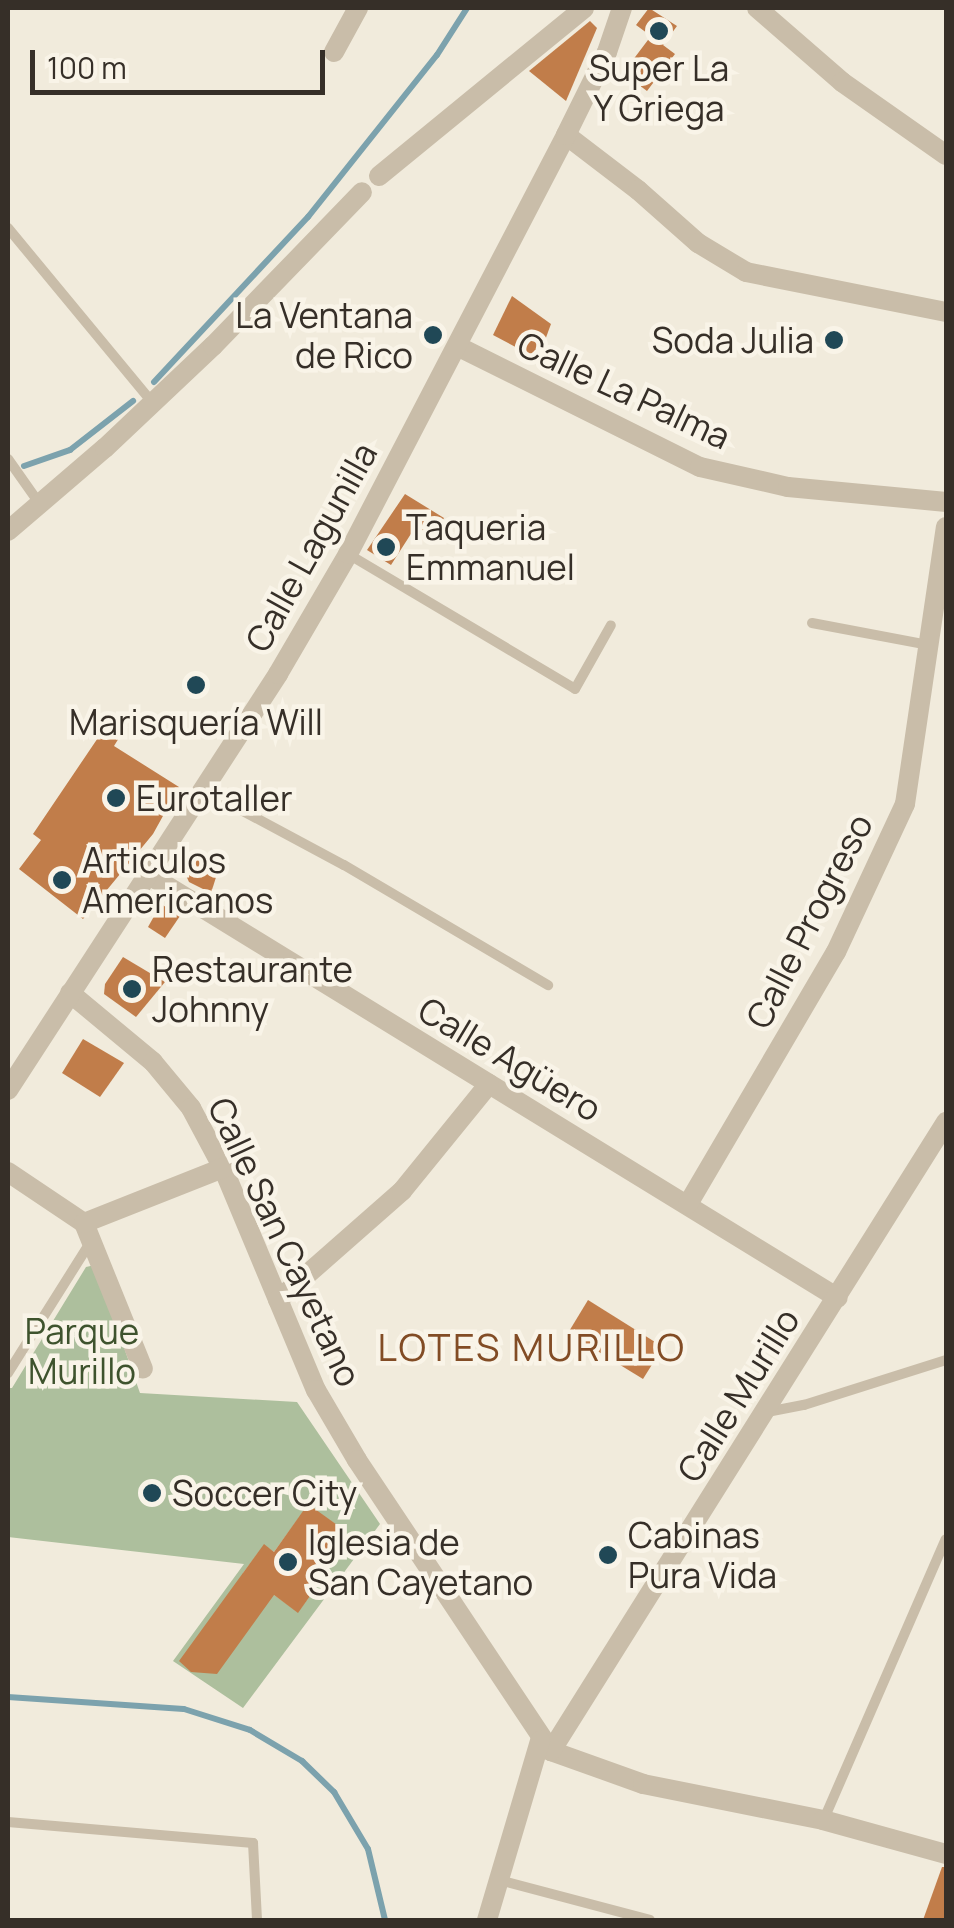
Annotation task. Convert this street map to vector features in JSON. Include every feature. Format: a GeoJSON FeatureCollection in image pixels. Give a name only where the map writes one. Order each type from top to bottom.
{"type":"FeatureCollection","features":[{"type":"Feature","properties":{"kind":"street"},"geometry":{"type":"LineString","coordinates":[[334,52],[358,8]]}},
{"type":"Feature","properties":{"kind":"street"},"geometry":{"type":"LineString","coordinates":[[379,176],[584,8]]}},
{"type":"Feature","properties":{"kind":"street","name":"Calle Lagunilla"},"geometry":{"type":"LineString","coordinates":[[8,1090],[278,674],[348,554],[566,135],[607,52],[622,8]]}},
{"type":"Feature","properties":{"kind":"street"},"geometry":{"type":"LineString","coordinates":[[757,8],[842,82],[946,155]]}},
{"type":"Feature","properties":{"kind":"street"},"geometry":{"type":"LineString","coordinates":[[566,135],[698,243],[746,272],[946,312]]}},
{"type":"Feature","properties":{"kind":"street"},"geometry":{"type":"LineString","coordinates":[[8,530],[152,403],[362,192]]}},
{"type":"Feature","properties":{"kind":"street","name":"Calle La Palma"},"geometry":{"type":"LineString","coordinates":[[457,346],[700,467],[788,487],[946,502]]}},
{"type":"Feature","properties":{"kind":"street","name":"Calle Progreso"},"geometry":{"type":"LineString","coordinates":[[688,1204],[836,952],[874,878],[905,804],[946,527]]}},
{"type":"Feature","properties":{"kind":"street"},"geometry":{"type":"LineString","coordinates":[[925,674],[946,686]]}},
{"type":"Feature","properties":{"kind":"street","name":"Calle Agüero"},"geometry":{"type":"LineString","coordinates":[[149,875],[838,1298]]}},
{"type":"Feature","properties":{"kind":"street","name":"Calle San Cayetano"},"geometry":{"type":"LineString","coordinates":[[70,993],[152,1062],[191,1108],[224,1168],[316,1390],[356,1460],[546,1746]]}},
{"type":"Feature","properties":{"kind":"street"},"geometry":{"type":"LineString","coordinates":[[278,1300],[402,1191],[489,1084]]}},
{"type":"Feature","properties":{"kind":"street","name":"Calle Murillo"},"geometry":{"type":"LineString","coordinates":[[487,1920],[546,1746],[767,1412],[946,1122]]}},
{"type":"Feature","properties":{"kind":"street"},"geometry":{"type":"LineString","coordinates":[[88,1231],[224,1168]]}},
{"type":"Feature","properties":{"kind":"street"},"geometry":{"type":"LineString","coordinates":[[8,1172],[88,1231],[142,1369]]}},
{"type":"Feature","properties":{"kind":"street"},"geometry":{"type":"LineString","coordinates":[[546,1746],[643,1784],[824,1820],[946,1854]]}},
{"type":"Feature","properties":{"kind":"lane"},"geometry":{"type":"LineString","coordinates":[[8,228],[152,403]]}},
{"type":"Feature","properties":{"kind":"lane"},"geometry":{"type":"LineString","coordinates":[[8,459],[39,503]]}},
{"type":"Feature","properties":{"kind":"lane"},"geometry":{"type":"LineString","coordinates":[[348,554],[575,689],[611,624]]}},
{"type":"Feature","properties":{"kind":"lane"},"geometry":{"type":"LineString","coordinates":[[812,623],[929,645]]}},
{"type":"Feature","properties":{"kind":"lane"},"geometry":{"type":"LineString","coordinates":[[202,789],[344,865],[548,985]]}},
{"type":"Feature","properties":{"kind":"lane"},"geometry":{"type":"LineString","coordinates":[[8,1373],[88,1231]]}},
{"type":"Feature","properties":{"kind":"lane"},"geometry":{"type":"LineString","coordinates":[[767,1412],[804,1405],[946,1360]]}},
{"type":"Feature","properties":{"kind":"lane"},"geometry":{"type":"LineString","coordinates":[[824,1820],[946,1539]]}},
{"type":"Feature","properties":{"kind":"lane"},"geometry":{"type":"LineString","coordinates":[[8,1822],[253,1844],[257,1920]]}},
{"type":"Feature","properties":{"kind":"lane"},"geometry":{"type":"LineString","coordinates":[[499,1880],[650,1920]]}},
{"type":"Feature","properties":{"kind":"green space","name":"Soccer City"},"geometry":{"type":"Polygon","coordinates":[[[95,1265],[140,1393],[297,1402],[380,1524],[243,1708],[173,1661],[244,1564],[8,1537],[8,1388],[12,1388],[86,1267],[95,1265]],[[308,1505],[274,1552],[264,1545],[243,1573],[298,1612],[315,1589],[309,1585],[347,1532],[308,1505]]]}},
{"type":"Feature","properties":{"kind":"building"},"geometry":{"type":"Polygon","coordinates":[[[649,8],[677,26],[663,45],[675,54],[647,91],[623,73],[651,36],[636,25],[649,8]]]}},
{"type":"Feature","properties":{"kind":"building"},"geometry":{"type":"Polygon","coordinates":[[[590,21],[597,28],[566,101],[529,71],[590,21]]]}},
{"type":"Feature","properties":{"kind":"building"},"geometry":{"type":"Polygon","coordinates":[[[512,296],[551,324],[538,359],[493,335],[512,296]]]}},
{"type":"Feature","properties":{"kind":"building"},"geometry":{"type":"Polygon","coordinates":[[[405,494],[444,518],[433,537],[416,526],[391,565],[367,550],[405,494]]]}},
{"type":"Feature","properties":{"kind":"building"},"geometry":{"type":"Polygon","coordinates":[[[108,723],[122,733],[114,746],[179,787],[153,834],[83,919],[19,869],[41,840],[33,834],[108,723]]]}},
{"type":"Feature","properties":{"kind":"building"},"geometry":{"type":"Polygon","coordinates":[[[224,852],[211,893],[189,882],[184,871],[193,855],[224,852]]]}},
{"type":"Feature","properties":{"kind":"building"},"geometry":{"type":"Polygon","coordinates":[[[161,904],[180,916],[165,938],[148,927],[161,904]]]}},
{"type":"Feature","properties":{"kind":"building","name":"Restaurante Johnny"},"geometry":{"type":"Polygon","coordinates":[[[123,957],[165,982],[136,1017],[104,994],[105,984],[123,957]]]}},
{"type":"Feature","properties":{"kind":"building"},"geometry":{"type":"Polygon","coordinates":[[[83,1039],[124,1063],[100,1097],[62,1073],[83,1039]]]}},
{"type":"Feature","properties":{"kind":"building"},"geometry":{"type":"Polygon","coordinates":[[[588,1300],[663,1347],[643,1379],[568,1333],[588,1300]]]}},
{"type":"Feature","properties":{"kind":"building"},"geometry":{"type":"Polygon","coordinates":[[[308,1504],[347,1532],[309,1585],[315,1589],[298,1613],[274,1595],[217,1674],[191,1672],[179,1661],[264,1544],[274,1552],[308,1504]]]}},
{"type":"Feature","properties":{"kind":"building"},"geometry":{"type":"Polygon","coordinates":[[[942,1867],[946,1867],[946,1920],[923,1920],[942,1867]]]}},
{"type":"Feature","properties":{"kind":"waterway"},"geometry":{"type":"LineString","coordinates":[[154,382],[308,217],[437,55],[467,8]]}},
{"type":"Feature","properties":{"kind":"waterway"},"geometry":{"type":"LineString","coordinates":[[24,466],[70,450],[133,401]]}},
{"type":"Feature","properties":{"kind":"waterway"},"geometry":{"type":"LineString","coordinates":[[8,1697],[184,1709],[250,1730],[302,1761],[334,1792],[368,1849],[385,1920]]}},
{"type":"Feature","properties":{"kind":"place","name":"Super La Y Griega"},"geometry":{"type":"Point","coordinates":[659,31]}},
{"type":"Feature","properties":{"kind":"place","name":"La Ventana de Rico"},"geometry":{"type":"Point","coordinates":[433,335]}},
{"type":"Feature","properties":{"kind":"place","name":"Soda Julia"},"geometry":{"type":"Point","coordinates":[834,340]}},
{"type":"Feature","properties":{"kind":"place","name":"Taqueria Emmanuel"},"geometry":{"type":"Point","coordinates":[386,547]}},
{"type":"Feature","properties":{"kind":"place","name":"Marisquería Will"},"geometry":{"type":"Point","coordinates":[196,685]}},
{"type":"Feature","properties":{"kind":"place","name":"Eurotaller"},"geometry":{"type":"Point","coordinates":[116,798]}},
{"type":"Feature","properties":{"kind":"place","name":"Articulos Americanos"},"geometry":{"type":"Point","coordinates":[62,880]}},
{"type":"Feature","properties":{"kind":"place","name":"Restaurante Johnny"},"geometry":{"type":"Point","coordinates":[132,989]}},
{"type":"Feature","properties":{"kind":"place","name":"Soccer City"},"geometry":{"type":"Point","coordinates":[152,1493]}},
{"type":"Feature","properties":{"kind":"place","name":"Cabinas Pura Vida"},"geometry":{"type":"Point","coordinates":[608,1555]}},
{"type":"Feature","properties":{"kind":"place","name":"Iglesia de San Cayetano"},"geometry":{"type":"Point","coordinates":[288,1562]}},
{"type":"Feature","properties":{"kind":"district","name":"LOTES MURILLO"},"geometry":{"type":"Point","coordinates":[532,1347]}},
{"type":"Feature","properties":{"kind":"park label","name":"Parque Murillo"},"geometry":{"type":"Point","coordinates":[82,1351]}}]}
